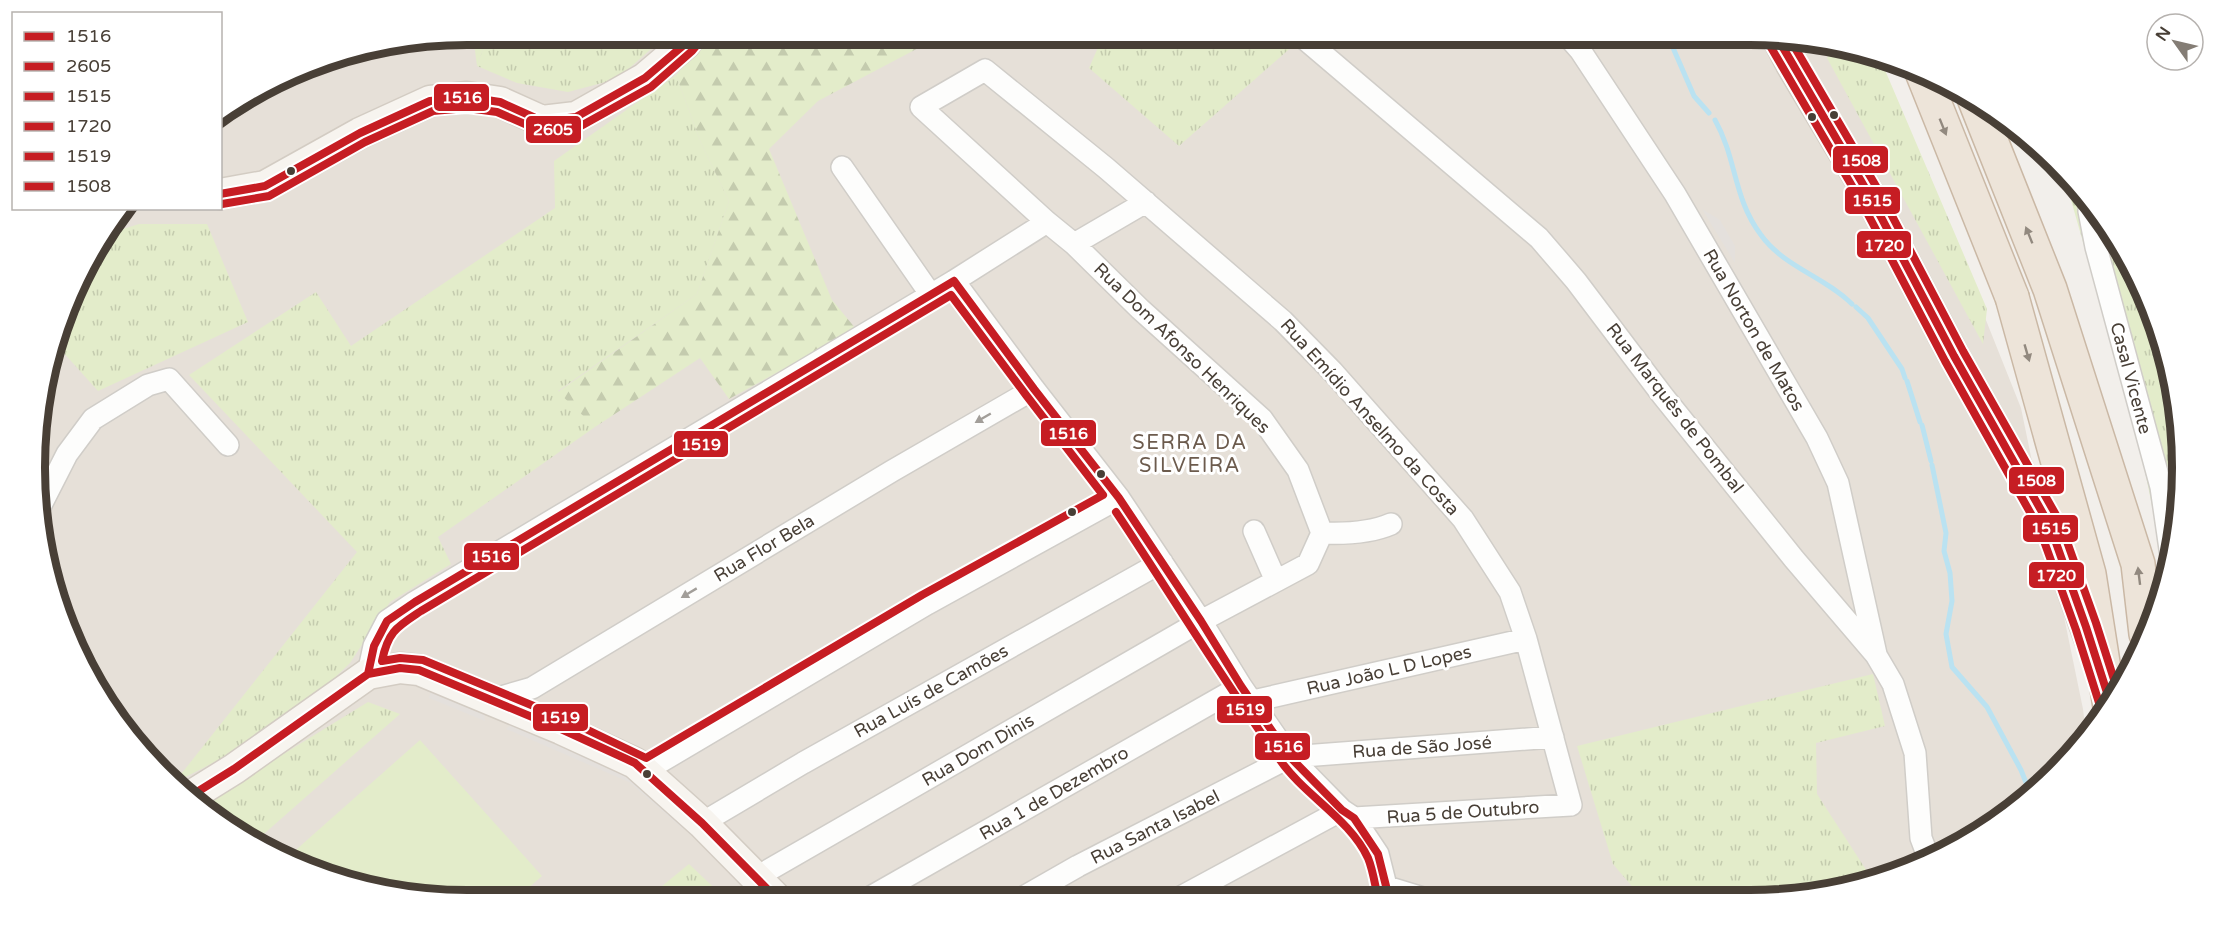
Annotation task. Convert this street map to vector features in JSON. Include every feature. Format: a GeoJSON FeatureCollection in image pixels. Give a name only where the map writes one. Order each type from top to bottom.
{"type":"FeatureCollection","features":[{"type":"Feature","properties":{"kind":"highway"},"geometry":{"type":"LineString","coordinates":[[1927,85],[2012,297],[2089,574],[2108,691]]}},
{"type":"Feature","properties":{"kind":"highway"},"geometry":{"type":"LineString","coordinates":[[1980,114],[2050,289],[2138,564],[2144,618]]}},
{"type":"Feature","properties":{"kind":"street"},"geometry":{"type":"LineString","coordinates":[[222,194],[264,186],[360,134],[430,101],[467,97],[500,102],[542,121],[576,117],[645,78],[684,45]]}},
{"type":"Feature","properties":{"kind":"street","name":"Rua Marquês de Pombal"},"geometry":{"type":"LineString","coordinates":[[1312,45],[1539,238],[1576,281],[1663,396],[1794,559],[1876,655],[1893,684],[1914,753],[1921,838],[1926,851]]}},
{"type":"Feature","properties":{"kind":"street","name":"Rua Norton de Matos"},"geometry":{"type":"LineString","coordinates":[[1576,45],[1675,194],[1817,438],[1838,483],[1876,655]]}},
{"type":"Feature","properties":{"kind":"street"},"geometry":{"type":"LineString","coordinates":[[1783,47],[1871,198],[1953,356],[2050,526],[2086,627],[2106,693]]}},
{"type":"Feature","properties":{"kind":"street","name":"Rua Dom Afonso Henriques"},"geometry":{"type":"LineString","coordinates":[[985,70],[921,107],[1074,244],[1140,309],[1262,419],[1298,470],[1322,533]]}},
{"type":"Feature","properties":{"kind":"street","name":"Rua Emídio Anselmo da Costa"},"geometry":{"type":"LineString","coordinates":[[985,70],[1146,202],[1283,321],[1332,371],[1463,519],[1510,592],[1526,639],[1571,805]]}},
{"type":"Feature","properties":{"kind":"street"},"geometry":{"type":"LineString","coordinates":[[842,167],[930,294]]}},
{"type":"Feature","properties":{"kind":"street"},"geometry":{"type":"LineString","coordinates":[[1074,244],[1146,202]]}},
{"type":"Feature","properties":{"kind":"street","name":"Casal Vicente"},"geometry":{"type":"LineString","coordinates":[[2090,218],[2096,247],[2161,487],[2167,529]]}},
{"type":"Feature","properties":{"kind":"street"},"geometry":{"type":"LineString","coordinates":[[368,674],[374,646],[387,621],[415,602],[954,281],[1047,222]]}},
{"type":"Feature","properties":{"kind":"street"},"geometry":{"type":"LineString","coordinates":[[954,281],[1119,498],[1290,757],[1348,814],[1378,854],[1387,890]]}},
{"type":"Feature","properties":{"kind":"street"},"geometry":{"type":"LineString","coordinates":[[46,495],[71,447],[93,419],[148,385],[169,379],[228,445]]}},
{"type":"Feature","properties":{"kind":"street","name":"Rua Flor Bela"},"geometry":{"type":"LineString","coordinates":[[491,700],[532,688],[892,471],[1034,389]]}},
{"type":"Feature","properties":{"kind":"street"},"geometry":{"type":"LineString","coordinates":[[645,771],[927,604],[1119,498]]}},
{"type":"Feature","properties":{"kind":"street"},"geometry":{"type":"LineString","coordinates":[[1201,621],[1308,564],[1322,533],[1343,534],[1391,524]]}},
{"type":"Feature","properties":{"kind":"street"},"geometry":{"type":"LineString","coordinates":[[1254,531],[1276,581]]}},
{"type":"Feature","properties":{"kind":"street","name":"Rua Luís de Camões"},"geometry":{"type":"LineString","coordinates":[[702,824],[803,763],[1162,562]]}},
{"type":"Feature","properties":{"kind":"street","name":"Rua Dom Dinis"},"geometry":{"type":"LineString","coordinates":[[755,878],[1201,621]]}},
{"type":"Feature","properties":{"kind":"street"},"geometry":{"type":"LineString","coordinates":[[2086,627],[2116,676]]}},
{"type":"Feature","properties":{"kind":"street","name":"Rua João L D Lopes"},"geometry":{"type":"LineString","coordinates":[[1247,694],[1526,639]]}},
{"type":"Feature","properties":{"kind":"street"},"geometry":{"type":"LineString","coordinates":[[197,792],[234,769],[368,674],[400,668],[419,670],[635,763],[702,824],[768,890]]}},
{"type":"Feature","properties":{"kind":"street","name":"Rua 1 de Dezembro"},"geometry":{"type":"LineString","coordinates":[[884,890],[1247,694]]}},
{"type":"Feature","properties":{"kind":"street","name":"Rua de São José"},"geometry":{"type":"LineString","coordinates":[[1290,757],[1554,737]]}},
{"type":"Feature","properties":{"kind":"street","name":"Rua Santa Isabel"},"geometry":{"type":"LineString","coordinates":[[1036,890],[1290,757]]}},
{"type":"Feature","properties":{"kind":"street","name":"Rua 5 de Outubro"},"geometry":{"type":"LineString","coordinates":[[1348,814],[1571,805]]}},
{"type":"Feature","properties":{"kind":"street"},"geometry":{"type":"LineString","coordinates":[[1192,890],[1348,814]]}},
{"type":"Feature","properties":{"kind":"shaded area"},"geometry":{"type":"Polygon","coordinates":[[[468,45],[1750,45],[1832,53],[1878,65],[1923,162],[2021,408],[2085,725],[2048,766],[2007,803],[1961,833],[1911,858],[1859,876],[1777,889],[468,890],[385,882],[358,876],[306,858],[233,819],[210,803],[169,766],[132,725],[116,702],[77,629],[59,577],[53,550],[45,468],[53,385],[59,358],[77,306],[102,256],[132,210],[222,210],[222,124],[256,102],[306,77],[358,59],[385,53],[468,45]]]}},
{"type":"Feature","properties":{"kind":"shaded area"},"geometry":{"type":"Polygon","coordinates":[[[1702,209],[1720,220],[1735,246],[1735,263],[1702,209]]]}},
{"type":"Feature","properties":{"kind":"shaded area"},"geometry":{"type":"Polygon","coordinates":[[[433,684],[483,705],[485,721],[429,698],[433,684]]]}},
{"type":"Feature","properties":{"kind":"shaded area"},"geometry":{"type":"Polygon","coordinates":[[[517,719],[619,763],[691,822],[683,829],[629,782],[506,729],[517,719]]]}},
{"type":"Feature","properties":{"kind":"green space"},"geometry":{"type":"Polygon","coordinates":[[[474,45],[484,45],[477,66],[474,45]]]}},
{"type":"Feature","properties":{"kind":"green space"},"geometry":{"type":"Polygon","coordinates":[[[484,45],[656,45],[617,79],[568,92],[517,83],[477,66],[484,45]]]}},
{"type":"Feature","properties":{"kind":"green space"},"geometry":{"type":"Polygon","coordinates":[[[703,45],[924,45],[818,101],[769,149],[832,300],[856,329],[729,399],[700,358],[595,427],[558,392],[697,294],[729,201],[701,143],[676,75],[703,45]]]}},
{"type":"Feature","properties":{"kind":"green space"},"geometry":{"type":"Polygon","coordinates":[[[1099,45],[1294,45],[1179,146],[1089,68],[1099,45]]]}},
{"type":"Feature","properties":{"kind":"green space"},"geometry":{"type":"Polygon","coordinates":[[[1832,53],[1883,67],[1987,309],[1983,344],[1827,58],[1832,53]]]}},
{"type":"Feature","properties":{"kind":"green space"},"geometry":{"type":"Polygon","coordinates":[[[676,75],[701,143],[729,201],[697,294],[558,391],[595,427],[438,537],[451,564],[390,602],[350,663],[286,725],[182,779],[180,776],[357,552],[189,375],[316,292],[351,346],[555,208],[554,161],[676,75]]]}},
{"type":"Feature","properties":{"kind":"green space"},"geometry":{"type":"Polygon","coordinates":[[[2068,190],[2085,210],[2115,256],[2140,306],[2158,358],[2171,440],[2171,495],[2167,533],[2157,530],[2136,428],[2068,190]]]}},
{"type":"Feature","properties":{"kind":"green space"},"geometry":{"type":"Polygon","coordinates":[[[139,224],[207,224],[248,322],[98,391],[61,352],[77,306],[118,231],[139,224]]]}},
{"type":"Feature","properties":{"kind":"green space"},"geometry":{"type":"Polygon","coordinates":[[[1873,674],[1885,726],[1816,743],[1817,794],[1868,873],[1832,882],[1777,889],[1635,890],[1613,864],[1577,746],[1873,674]]]}},
{"type":"Feature","properties":{"kind":"green space"},"geometry":{"type":"Polygon","coordinates":[[[368,702],[400,714],[262,836],[207,801],[368,702]]]}},
{"type":"Feature","properties":{"kind":"green space"},"geometry":{"type":"Polygon","coordinates":[[[420,740],[542,876],[526,890],[440,889],[358,876],[294,852],[420,740]]]}},
{"type":"Feature","properties":{"kind":"green space"},"geometry":{"type":"Polygon","coordinates":[[[689,864],[716,890],[657,890],[689,864]]]}},
{"type":"Feature","properties":{"kind":"waterway"},"geometry":{"type":"LineString","coordinates":[[1672,45],[1694,96],[1709,113]]}},
{"type":"Feature","properties":{"kind":"waterway"},"geometry":{"type":"LineString","coordinates":[[1715,120],[1728,149],[1745,207],[1761,235],[1781,255],[1830,286],[1852,304]]}},
{"type":"Feature","properties":{"kind":"waterway"},"geometry":{"type":"LineString","coordinates":[[1856,307],[1868,318],[1902,369],[1905,378]]}},
{"type":"Feature","properties":{"kind":"waterway"},"geometry":{"type":"LineString","coordinates":[[1907,381],[1920,422]]}},
{"type":"Feature","properties":{"kind":"waterway"},"geometry":{"type":"LineString","coordinates":[[1922,425],[1931,461]]}},
{"type":"Feature","properties":{"kind":"waterway"},"geometry":{"type":"LineString","coordinates":[[1932,465],[1946,533],[1944,551],[1950,573],[1952,601],[1946,634],[1952,667],[1987,707],[2027,786]]}},
{"type":"Feature","properties":{"kind":"transit line","name":"1516"},"geometry":{"type":"LineString","coordinates":[[222,194],[265,186],[360,133],[430,101],[467,97],[500,102],[542,121],[576,117],[645,78],[684,45]]}},
{"type":"Feature","properties":{"kind":"transit line","name":"2605"},"geometry":{"type":"LineString","coordinates":[[222,204],[269,196],[365,142],[433,111],[467,108],[497,112],[541,131],[579,127],[651,87],[697,45]]}},
{"type":"Feature","properties":{"kind":"transit line","name":"1720"},"geometry":{"type":"LineString","coordinates":[[1770,46],[1862,203],[1945,361],[2040,530],[2099,704]]}},
{"type":"Feature","properties":{"kind":"transit line","name":"1515"},"geometry":{"type":"LineString","coordinates":[[1782,47],[1871,198],[1954,356],[2050,526],[2107,692]]}},
{"type":"Feature","properties":{"kind":"transit line","name":"1508"},"geometry":{"type":"LineString","coordinates":[[1795,48],[1880,193],[1963,351],[2060,522],[2114,680]]}},
{"type":"Feature","properties":{"kind":"transit line","name":"1516"},"geometry":{"type":"LineString","coordinates":[[954,281],[1119,498],[1290,757],[1342,810],[1354,818],[1378,854],[1387,890]]}},
{"type":"Feature","properties":{"kind":"transit line","name":"1516"},"geometry":{"type":"LineString","coordinates":[[368,674],[374,646],[387,621],[415,602],[954,281]]}},
{"type":"Feature","properties":{"kind":"transit line","name":"1519"},"geometry":{"type":"LineString","coordinates":[[951,295],[1103,495],[922,595],[646,758],[565,719],[423,660],[400,658],[382,661],[391,636],[406,621],[421,611],[951,295]]}},
{"type":"Feature","properties":{"kind":"transit line","name":"1519"},"geometry":{"type":"LineString","coordinates":[[1116,512],[1280,760],[1301,785],[1339,819],[1360,844],[1370,863],[1376,890]]}},
{"type":"Feature","properties":{"kind":"transit line","name":"1516"},"geometry":{"type":"LineString","coordinates":[[197,792],[234,769],[368,674],[400,668],[419,670],[561,729],[635,763],[702,823],[768,890]]}},
{"type":"Feature","properties":{"kind":"district","name":"SERRA DA SILVEIRA"},"geometry":{"type":"Point","coordinates":[1190,454]}}]}
